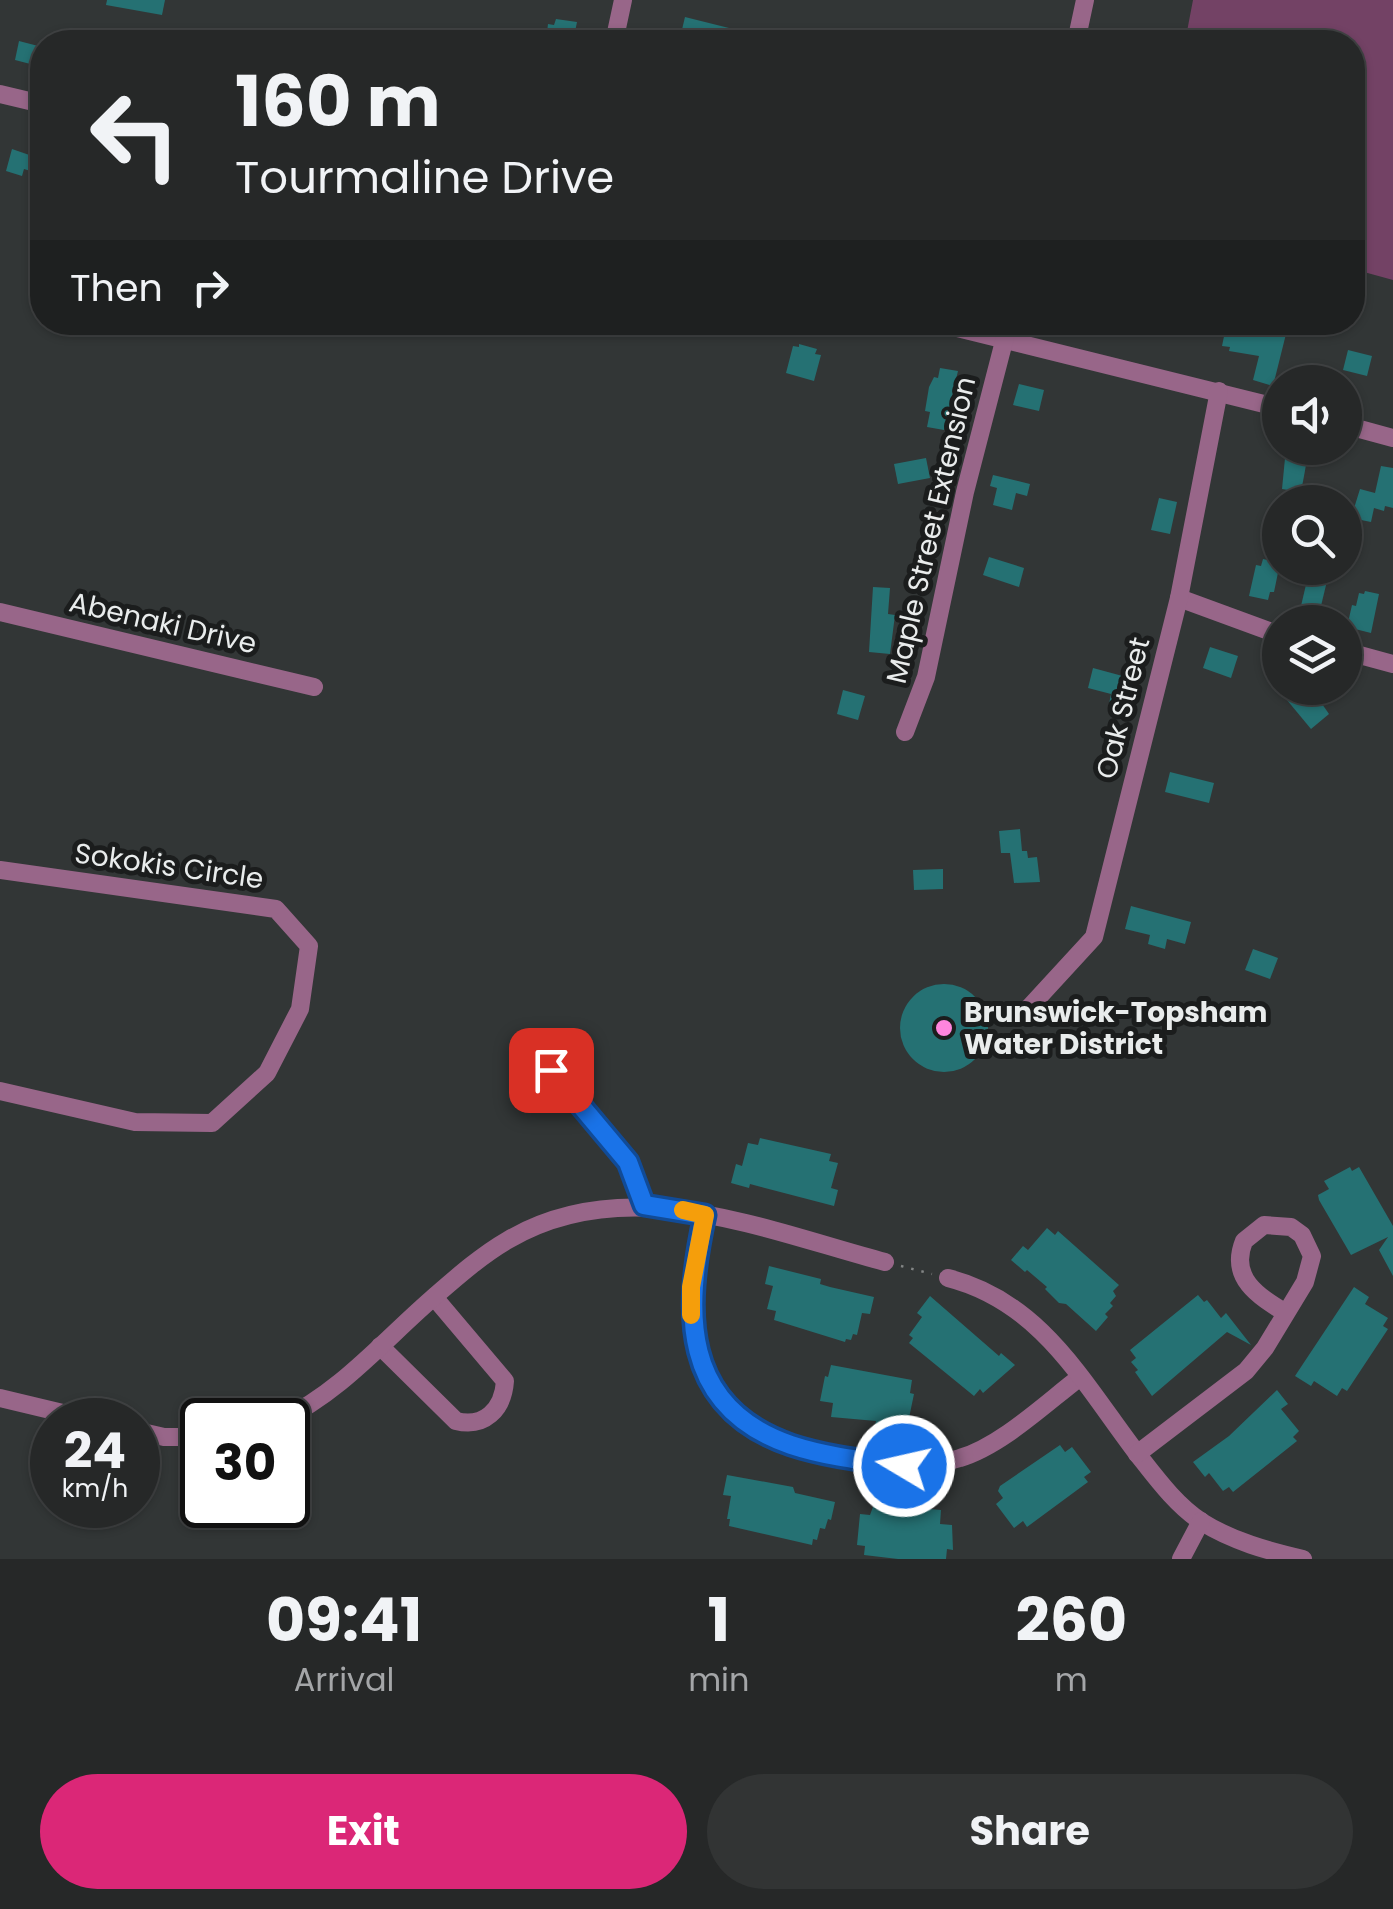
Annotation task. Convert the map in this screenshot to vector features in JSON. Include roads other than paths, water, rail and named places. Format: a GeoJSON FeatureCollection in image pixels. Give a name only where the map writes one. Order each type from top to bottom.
{"type":"FeatureCollection","features":[{"type":"Feature","properties":{"kind":"street"},"geometry":{"type":"LineString","coordinates":[[617,30],[623,0]]}},
{"type":"Feature","properties":{"kind":"street"},"geometry":{"type":"LineString","coordinates":[[1079,30],[1085,0]]}},
{"type":"Feature","properties":{"kind":"street"},"geometry":{"type":"LineString","coordinates":[[0,94],[30,101]]}},
{"type":"Feature","properties":{"kind":"street","name":"Maple Street Extension"},"geometry":{"type":"LineString","coordinates":[[905,732],[926,677],[965,492],[1006,335]]}},
{"type":"Feature","properties":{"kind":"street"},"geometry":{"type":"LineString","coordinates":[[1021,335],[1262,403]]}},
{"type":"Feature","properties":{"kind":"street","name":"Oak Street"},"geometry":{"type":"LineString","coordinates":[[1025,1012],[1094,936],[1180,598],[1219,392]]}},
{"type":"Feature","properties":{"kind":"street"},"geometry":{"type":"LineString","coordinates":[[1362,430],[1393,438]]}},
{"type":"Feature","properties":{"kind":"street"},"geometry":{"type":"LineString","coordinates":[[1180,598],[1262,628]]}},
{"type":"Feature","properties":{"kind":"street","name":"Abenaki Drive"},"geometry":{"type":"LineString","coordinates":[[0,612],[314,687]]}},
{"type":"Feature","properties":{"kind":"street"},"geometry":{"type":"LineString","coordinates":[[1362,656],[1393,664]]}},
{"type":"Feature","properties":{"kind":"street","name":"Sokokis Circle"},"geometry":{"type":"LineString","coordinates":[[0,870],[276,909],[310,946],[300,1009],[267,1073],[212,1122],[134,1122],[0,1092]]}},
{"type":"Feature","properties":{"kind":"street"},"geometry":{"type":"LineString","coordinates":[[531,1046],[628,1162],[644,1205]]}},
{"type":"Feature","properties":{"kind":"street"},"geometry":{"type":"LineString","coordinates":[[310,1402],[434,1297],[509,1240],[548,1221],[602,1208],[644,1205],[705,1215],[885,1262]]}},
{"type":"Feature","properties":{"kind":"street"},"geometry":{"type":"LineString","coordinates":[[705,1215],[691,1287],[693,1335],[699,1357],[720,1395],[735,1412],[787,1444],[904,1466],[963,1458],[1079,1378]]}},
{"type":"Feature","properties":{"kind":"street"},"geometry":{"type":"LineString","coordinates":[[1137,1454],[1246,1371],[1286,1313],[1305,1282],[1312,1256],[1302,1235],[1291,1226],[1264,1225],[1244,1241],[1239,1265],[1250,1289],[1286,1313]]}},
{"type":"Feature","properties":{"kind":"street"},"geometry":{"type":"LineString","coordinates":[[948,1278],[999,1296],[1040,1328],[1159,1482],[1201,1521],[1240,1541],[1295,1558]]}},
{"type":"Feature","properties":{"kind":"street"},"geometry":{"type":"LineString","coordinates":[[380,1346],[456,1421],[481,1421],[496,1411],[505,1381],[434,1297]]}},
{"type":"Feature","properties":{"kind":"street"},"geometry":{"type":"LineString","coordinates":[[0,1398],[30,1405]]}},
{"type":"Feature","properties":{"kind":"street"},"geometry":{"type":"LineString","coordinates":[[1180,1559],[1201,1521]]}},
{"type":"Feature","properties":{"kind":"place","name":"Brunswick-Topsham Water District"},"geometry":{"type":"Point","coordinates":[944,1028]}}]}
